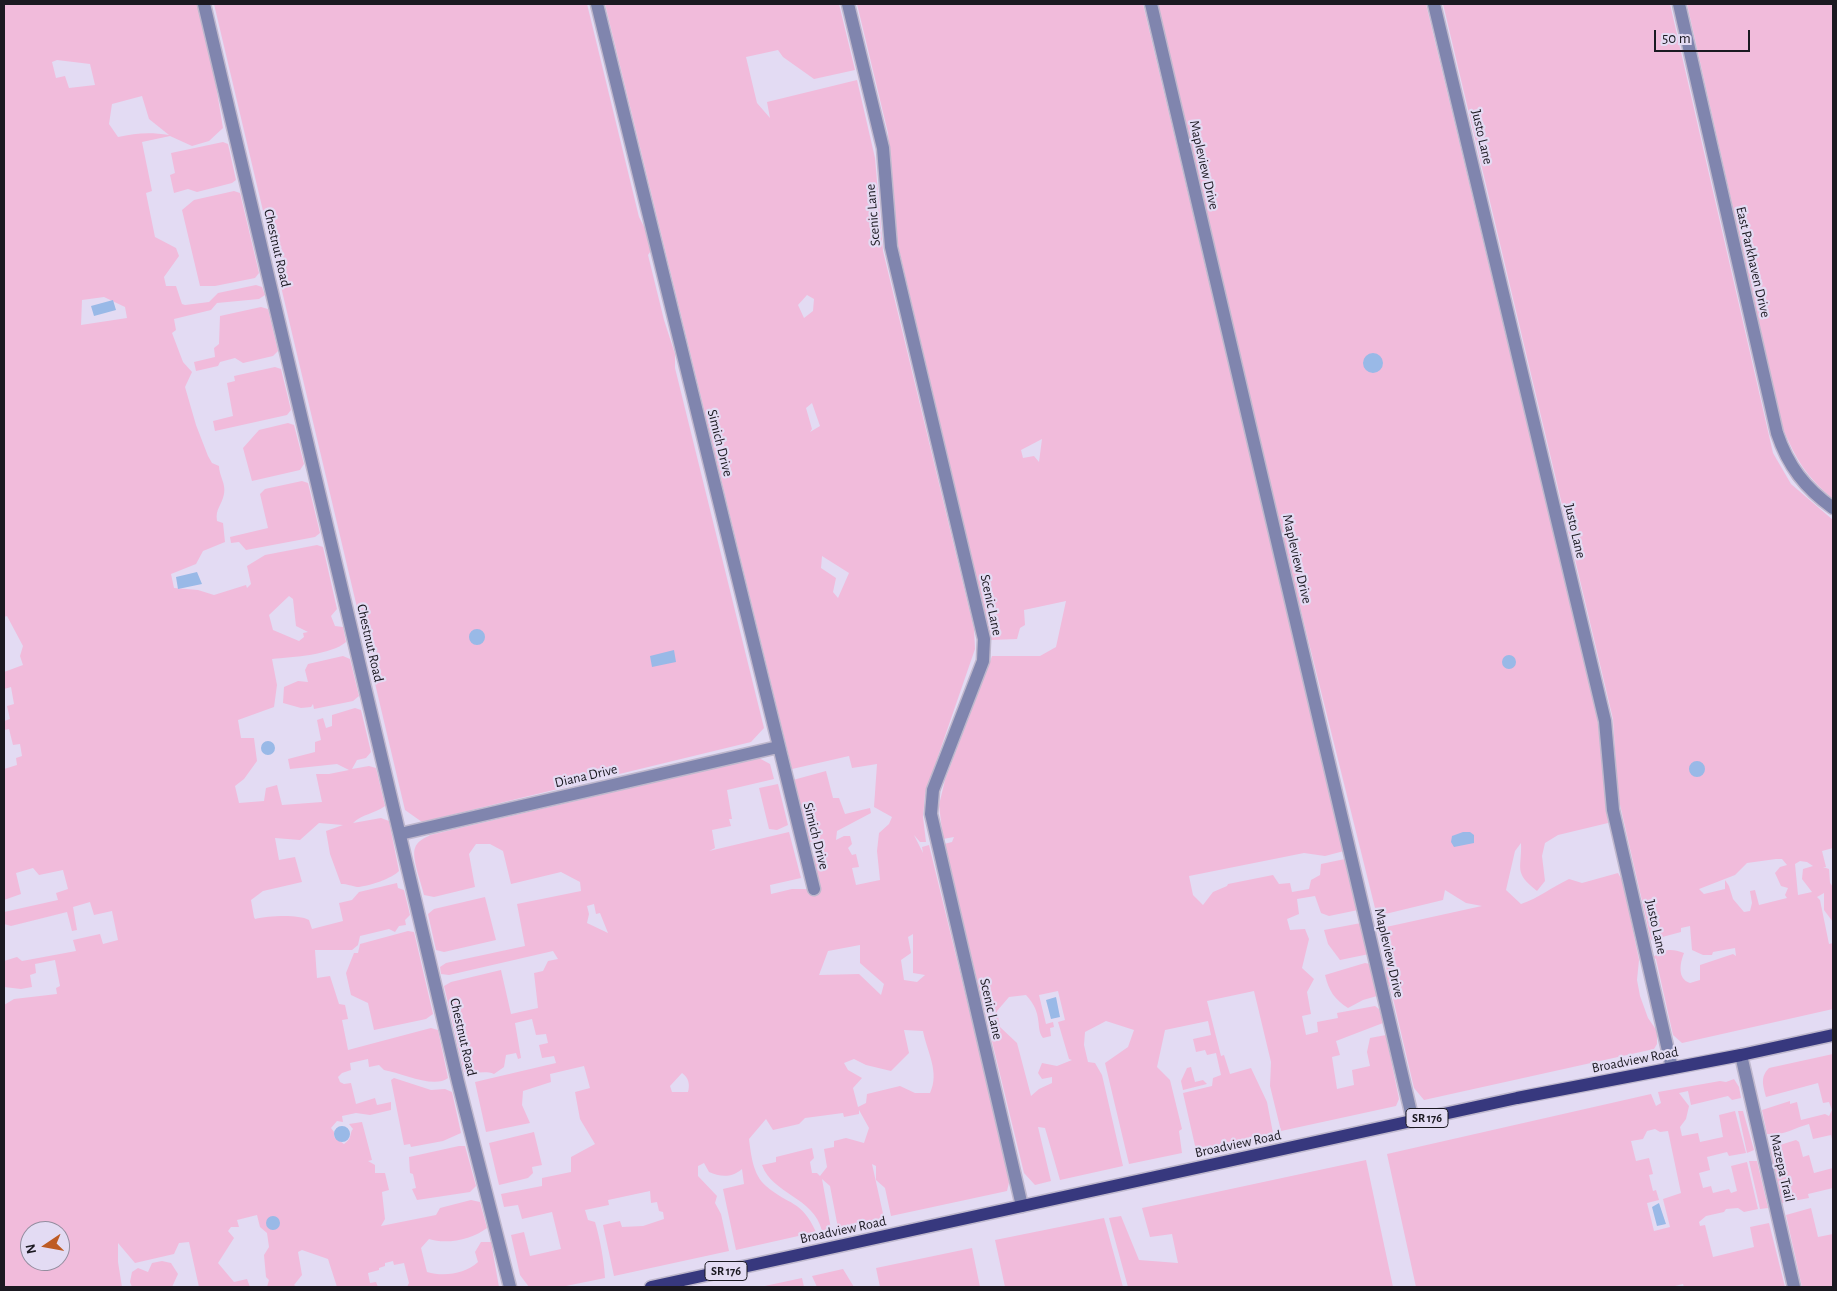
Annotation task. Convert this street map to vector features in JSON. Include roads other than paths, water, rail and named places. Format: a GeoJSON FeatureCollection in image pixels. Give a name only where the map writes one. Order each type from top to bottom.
{"type":"FeatureCollection","features":[{"type":"Feature","properties":{"kind":"main road","name":"Broadview Road"},"geometry":{"type":"LineString","coordinates":[[651,1287],[1517,1098],[1741,1055],[1833,1035]]}},
{"type":"Feature","properties":{"kind":"street","name":"Chestnut Road"},"geometry":{"type":"LineString","coordinates":[[204,4],[469,1130],[510,1287]]}},
{"type":"Feature","properties":{"kind":"street","name":"Simich Drive"},"geometry":{"type":"LineString","coordinates":[[597,4],[814,889]]}},
{"type":"Feature","properties":{"kind":"street","name":"Scenic Lane"},"geometry":{"type":"LineString","coordinates":[[848,4],[882,148],[891,246],[984,638],[982,661],[933,790],[931,814],[1022,1206]]}},
{"type":"Feature","properties":{"kind":"street","name":"Mapleview Drive"},"geometry":{"type":"LineString","coordinates":[[1151,4],[1413,1121]]}},
{"type":"Feature","properties":{"kind":"street","name":"Justo Lane"},"geometry":{"type":"LineString","coordinates":[[1434,4],[1605,721],[1613,810],[1672,1068]]}},
{"type":"Feature","properties":{"kind":"street","name":"East Parkhaven Drive"},"geometry":{"type":"LineString","coordinates":[[1679,4],[1777,433],[1793,471],[1813,493],[1833,508]]}},
{"type":"Feature","properties":{"kind":"street","name":"Diana Drive"},"geometry":{"type":"LineString","coordinates":[[400,834],[778,747]]}},
{"type":"Feature","properties":{"kind":"street","name":"Mazepa Trail"},"geometry":{"type":"LineString","coordinates":[[1741,1055],[1794,1287]]}},
{"type":"Feature","properties":{"kind":"water"},"geometry":{"type":"Polygon","coordinates":[[[113,300],[116,310],[94,316],[91,306],[113,300]]]}},
{"type":"Feature","properties":{"kind":"water"},"geometry":{"type":"Polygon","coordinates":[[[1373,353],[1380,356],[1383,363],[1380,370],[1373,373],[1366,370],[1363,363],[1366,356],[1373,353]]]}},
{"type":"Feature","properties":{"kind":"water"},"geometry":{"type":"Polygon","coordinates":[[[197,572],[202,584],[178,589],[176,577],[197,572]]]}},
{"type":"Feature","properties":{"kind":"water"},"geometry":{"type":"Polygon","coordinates":[[[477,629],[485,637],[477,645],[469,637],[477,629]]]}},
{"type":"Feature","properties":{"kind":"water"},"geometry":{"type":"Polygon","coordinates":[[[674,650],[676,662],[652,667],[650,656],[674,650]]]}},
{"type":"Feature","properties":{"kind":"water"},"geometry":{"type":"Polygon","coordinates":[[[1506,655],[1512,655],[1516,662],[1512,669],[1506,669],[1502,665],[1502,659],[1506,655]]]}},
{"type":"Feature","properties":{"kind":"water"},"geometry":{"type":"Polygon","coordinates":[[[265,741],[271,741],[275,748],[271,755],[265,755],[261,751],[261,745],[265,741]]]}},
{"type":"Feature","properties":{"kind":"water"},"geometry":{"type":"Polygon","coordinates":[[[1697,761],[1703,763],[1705,769],[1703,775],[1697,777],[1691,775],[1689,769],[1691,763],[1697,761]]]}},
{"type":"Feature","properties":{"kind":"water"},"geometry":{"type":"Polygon","coordinates":[[[1463,832],[1470,832],[1474,835],[1474,843],[1454,847],[1451,842],[1452,836],[1463,832]]]}},
{"type":"Feature","properties":{"kind":"water"},"geometry":{"type":"Polygon","coordinates":[[[1056,997],[1060,1017],[1051,1019],[1046,1000],[1056,997]]]}},
{"type":"Feature","properties":{"kind":"water"},"geometry":{"type":"Polygon","coordinates":[[[339,1126],[345,1126],[350,1131],[348,1140],[339,1142],[334,1137],[334,1131],[339,1126]]]}},
{"type":"Feature","properties":{"kind":"water"},"geometry":{"type":"Polygon","coordinates":[[[1659,1203],[1666,1224],[1657,1226],[1652,1207],[1659,1203]]]}},
{"type":"Feature","properties":{"kind":"water"},"geometry":{"type":"Polygon","coordinates":[[[270,1216],[276,1216],[280,1223],[276,1230],[270,1230],[266,1226],[266,1220],[270,1216]]]}}]}
